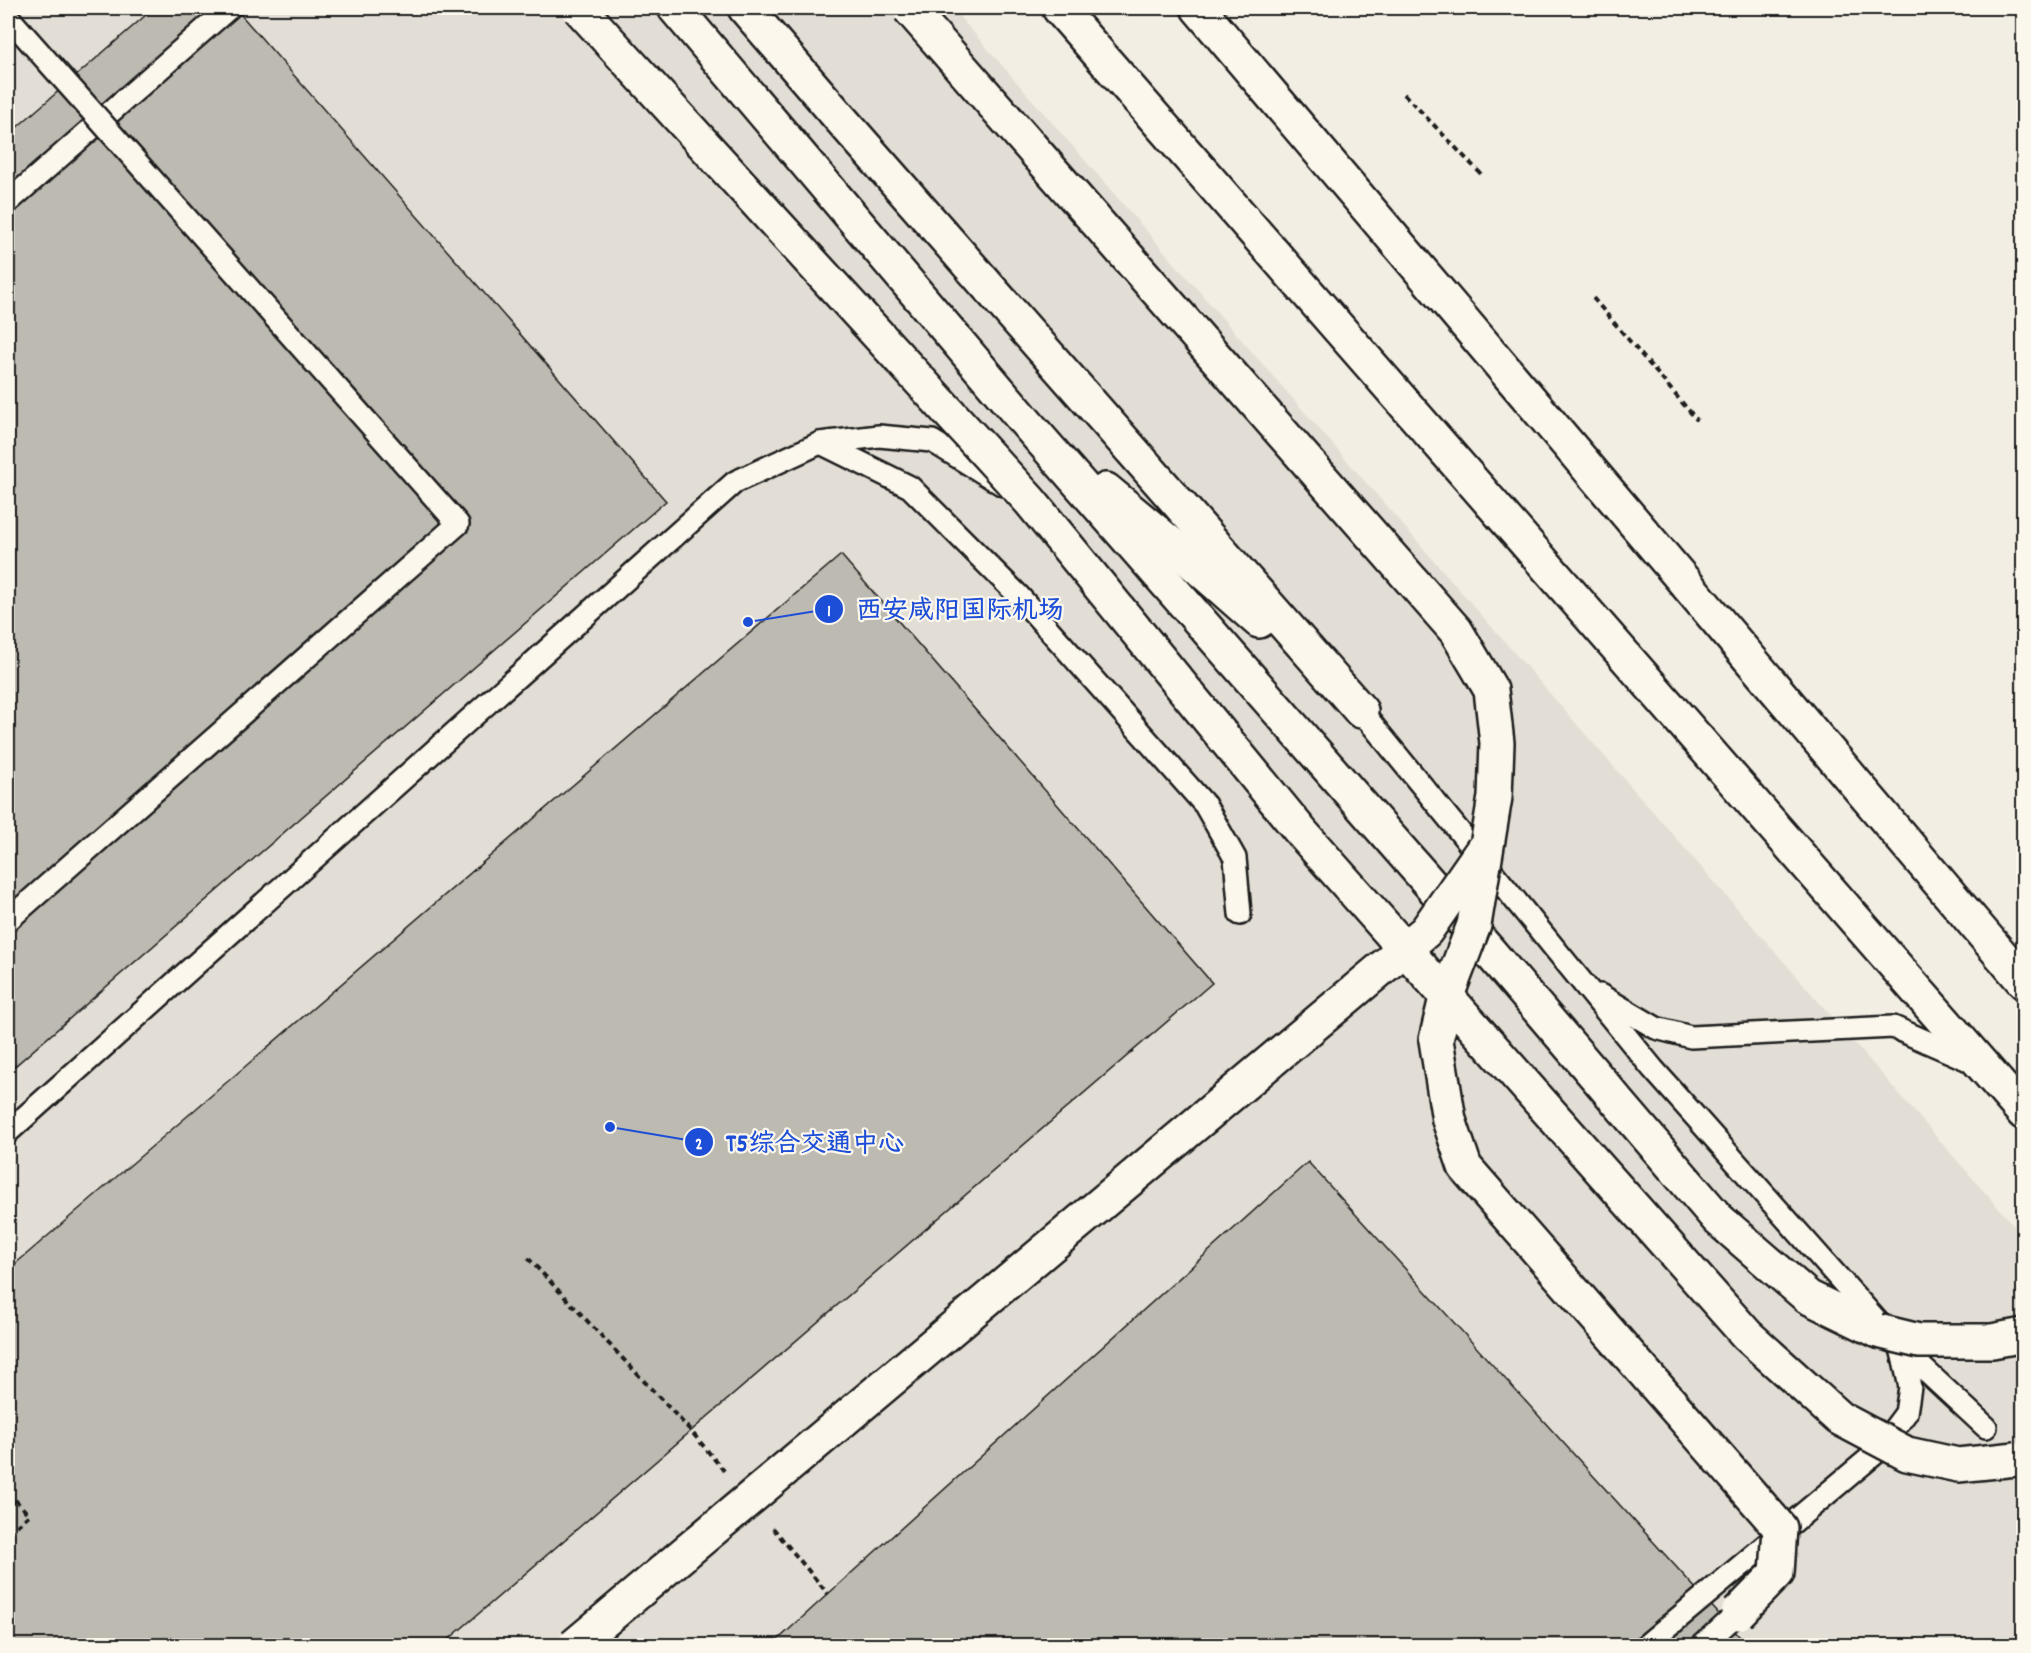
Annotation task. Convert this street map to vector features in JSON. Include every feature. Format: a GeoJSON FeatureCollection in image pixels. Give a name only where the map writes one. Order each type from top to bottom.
{"type":"FeatureCollection","features":[{"type":"Feature","properties":{"kind":"street"},"geometry":{"type":"LineString","coordinates":[[579,8],[1030,501],[1302,833],[1747,1335],[1839,1418],[1907,1454],[1958,1465],[2024,1457]]}},
{"type":"Feature","properties":{"kind":"street"},"geometry":{"type":"LineString","coordinates":[[675,8],[1029,426],[1488,950],[1718,1219],[1808,1298],[1878,1331],[1919,1341],[1992,1341],[2024,1335]]}},
{"type":"Feature","properties":{"kind":"street"},"geometry":{"type":"LineString","coordinates":[[745,8],[1361,711]]}},
{"type":"Feature","properties":{"kind":"street"},"geometry":{"type":"LineString","coordinates":[[909,8],[1456,631],[1491,690],[1497,743],[1495,797],[1489,840],[1474,925],[1446,998],[1436,1040],[1449,1120],[1465,1167],[1780,1528],[1777,1573],[1738,1613]]}},
{"type":"Feature","properties":{"kind":"street"},"geometry":{"type":"LineString","coordinates":[[1059,8],[2024,1113]]}},
{"type":"Feature","properties":{"kind":"street"},"geometry":{"type":"LineString","coordinates":[[1198,8],[2024,982]]}},
{"type":"Feature","properties":{"kind":"street"},"geometry":{"type":"LineString","coordinates":[[1029,426],[1183,554],[1361,711]]}},
{"type":"Feature","properties":{"kind":"street"},"geometry":{"type":"LineString","coordinates":[[574,1646],[1426,931],[1489,840]]}},
{"type":"Feature","properties":{"kind":"lane"},"geometry":{"type":"LineString","coordinates":[[8,202],[230,8]]}},
{"type":"Feature","properties":{"kind":"lane"},"geometry":{"type":"LineString","coordinates":[[8,19],[458,524],[8,920]]}},
{"type":"Feature","properties":{"kind":"lane"},"geometry":{"type":"LineString","coordinates":[[8,1132],[735,482],[820,443],[879,436],[932,441],[1030,501]]}},
{"type":"Feature","properties":{"kind":"lane"},"geometry":{"type":"LineString","coordinates":[[820,443],[910,487],[1018,595],[1205,804],[1235,858],[1240,914]]}},
{"type":"Feature","properties":{"kind":"lane"},"geometry":{"type":"LineString","coordinates":[[1361,711],[1653,1069],[1901,1348],[1986,1427]]}},
{"type":"Feature","properties":{"kind":"lane"},"geometry":{"type":"LineString","coordinates":[[1586,987],[1656,1028],[1691,1037],[1893,1027],[1982,1066]]}},
{"type":"Feature","properties":{"kind":"lane"},"geometry":{"type":"LineString","coordinates":[[1645,1646],[1877,1452],[1906,1413],[1910,1387],[1901,1348]]}},
{"type":"Feature","properties":{"kind":"lane"},"geometry":{"type":"LineString","coordinates":[[1702,1646],[1738,1613]]}},
{"type":"Feature","properties":{"kind":"path"},"geometry":{"type":"LineString","coordinates":[[1404,94],[1481,174]]}},
{"type":"Feature","properties":{"kind":"path"},"geometry":{"type":"LineString","coordinates":[[1593,298],[1697,420]]}},
{"type":"Feature","properties":{"kind":"path"},"geometry":{"type":"LineString","coordinates":[[528,1258],[690,1431]]}},
{"type":"Feature","properties":{"kind":"path"},"geometry":{"type":"LineString","coordinates":[[8,1492],[28,1515],[8,1534]]}},
{"type":"Feature","properties":{"kind":"shaded area"},"geometry":{"type":"Polygon","coordinates":[[[8,8],[952,8],[2023,1236],[2023,1645],[8,1646],[8,8]]]}},
{"type":"Feature","properties":{"kind":"building"},"geometry":{"type":"Polygon","coordinates":[[[154,8],[235,8],[666,501],[8,1072],[8,135],[154,8]]]}},
{"type":"Feature","properties":{"kind":"building"},"geometry":{"type":"Polygon","coordinates":[[[841,555],[1212,983],[441,1646],[8,1646],[8,1270],[841,555]]]}},
{"type":"Feature","properties":{"kind":"building"},"geometry":{"type":"Polygon","coordinates":[[[1308,1162],[1748,1646],[771,1646],[828,1594],[1308,1162]]]}},
{"type":"Feature","properties":{"kind":"place","name":"西安咸阳国际机场"},"geometry":{"type":"Point","coordinates":[748,622]}},
{"type":"Feature","properties":{"kind":"place","name":"T5综合交通中心"},"geometry":{"type":"Point","coordinates":[610,1127]}}]}
